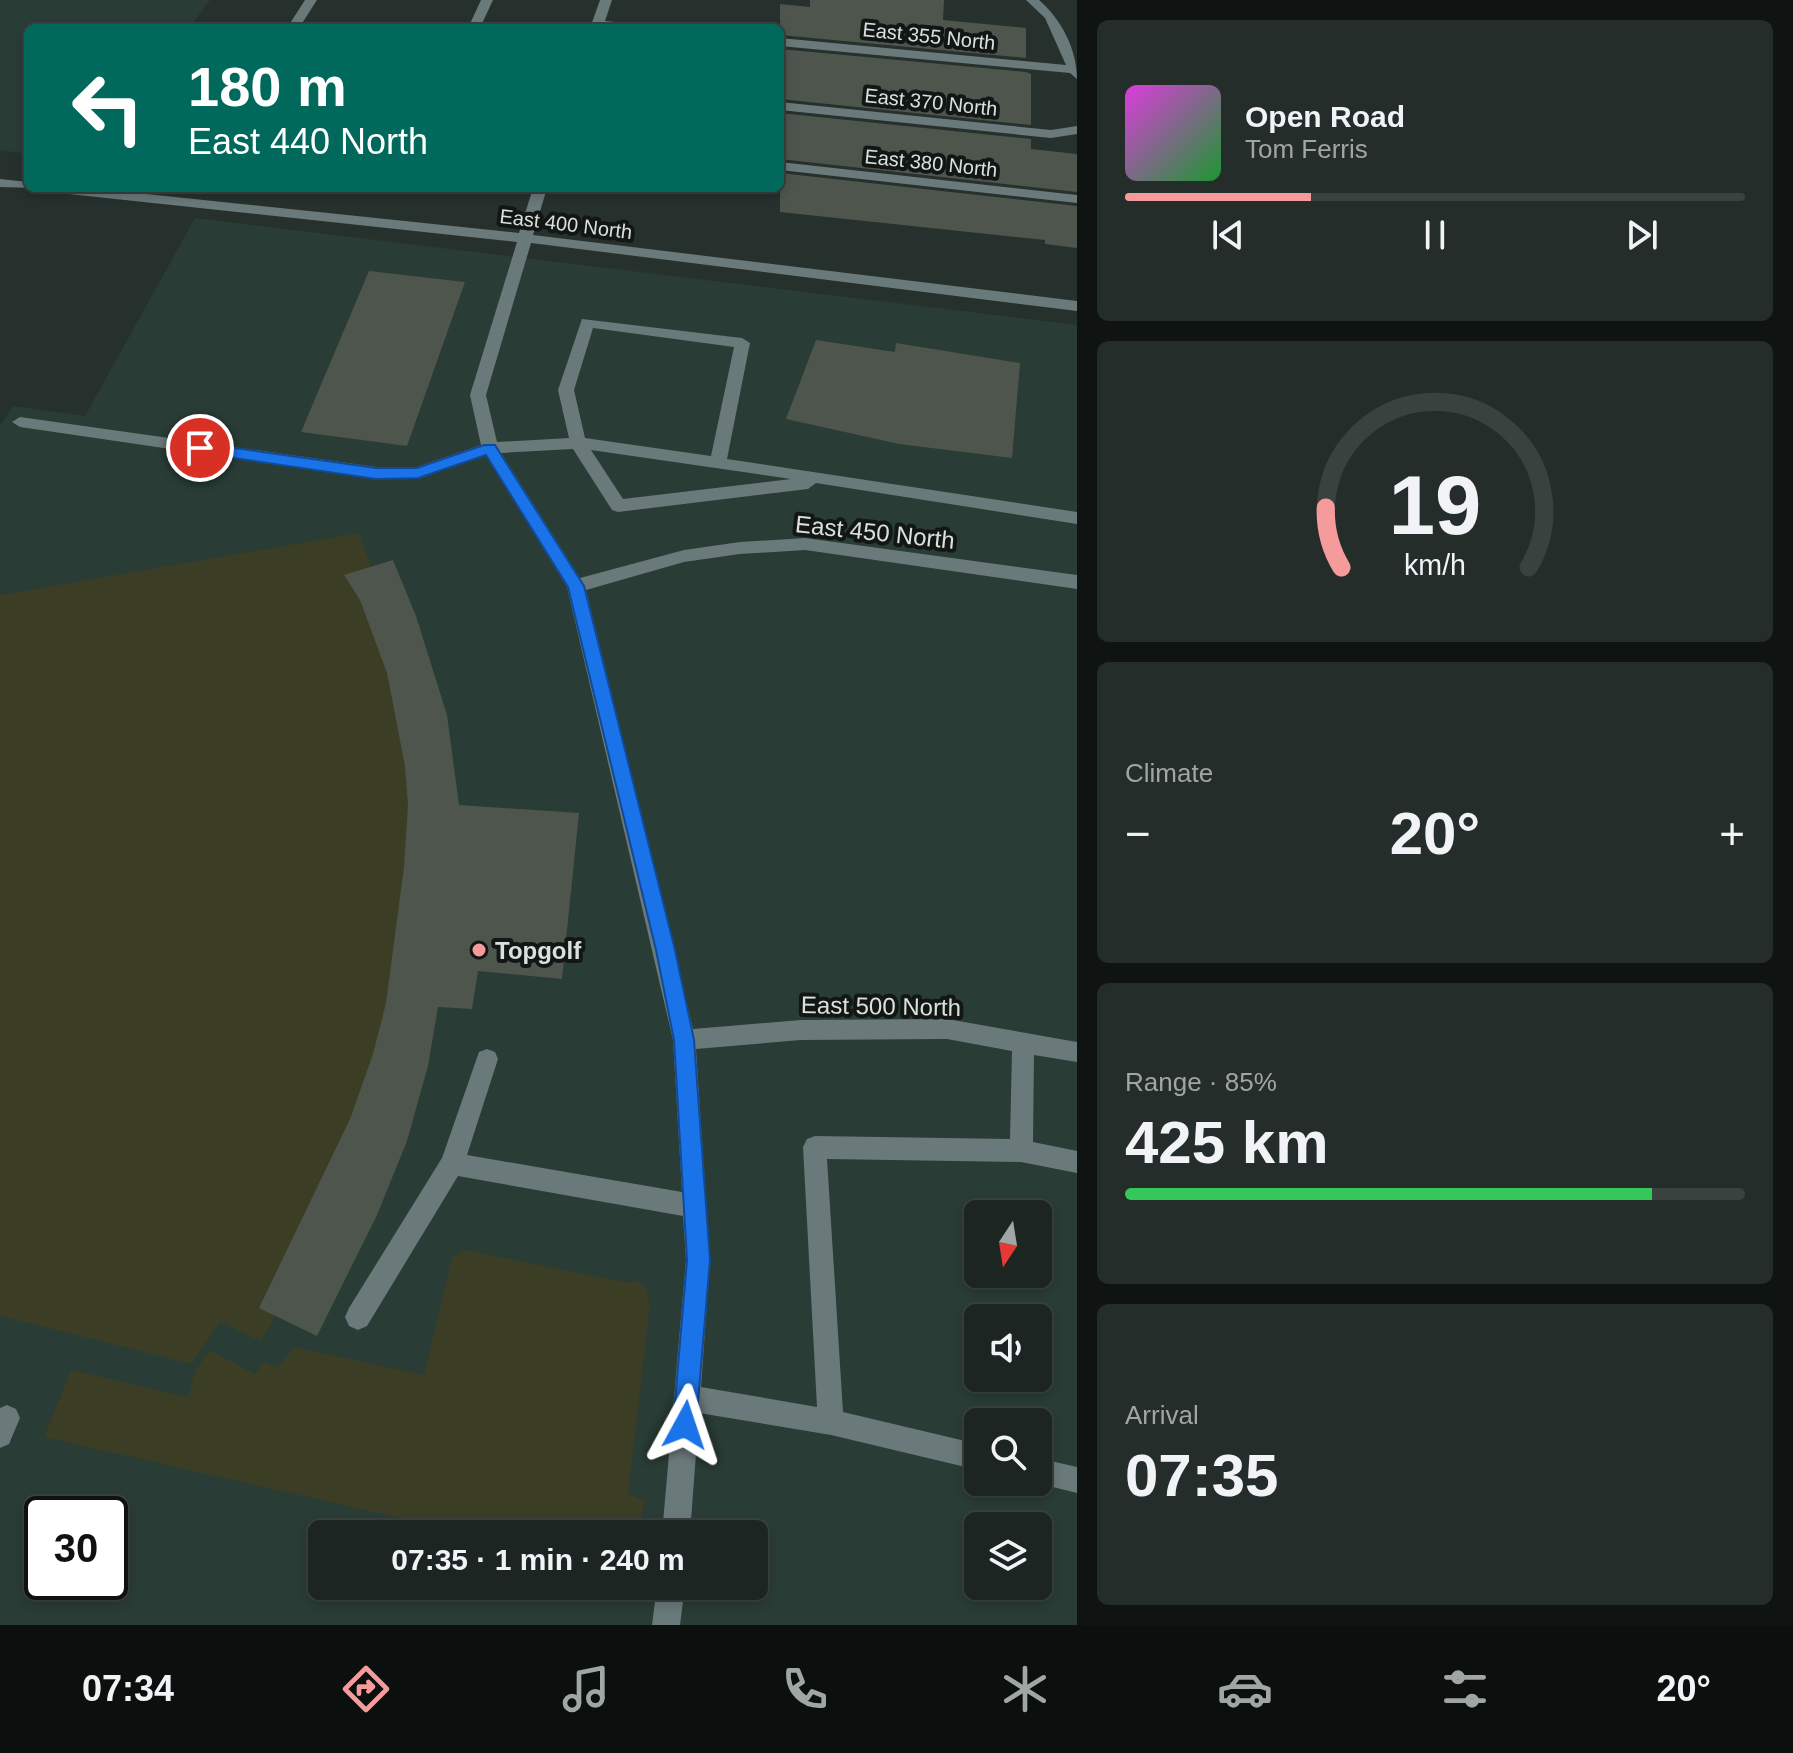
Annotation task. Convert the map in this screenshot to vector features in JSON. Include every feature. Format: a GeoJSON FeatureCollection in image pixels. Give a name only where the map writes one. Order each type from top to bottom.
{"type":"FeatureCollection","features":[{"type":"Feature","properties":{"kind":"street"},"geometry":{"type":"LineString","coordinates":[[296,24],[311,0]]}},
{"type":"Feature","properties":{"kind":"street"},"geometry":{"type":"LineString","coordinates":[[476,24],[487,0]]}},
{"type":"Feature","properties":{"kind":"street"},"geometry":{"type":"LineString","coordinates":[[598,24],[606,0]]}},
{"type":"Feature","properties":{"kind":"street"},"geometry":{"type":"LineString","coordinates":[[1032,0],[1050,16],[1076,73]]}},
{"type":"Feature","properties":{"kind":"street","name":"East 355 North"},"geometry":{"type":"LineString","coordinates":[[784,42],[1076,73]]}},
{"type":"Feature","properties":{"kind":"street","name":"East 370 North"},"geometry":{"type":"LineString","coordinates":[[784,106],[1051,134],[1077,130]]}},
{"type":"Feature","properties":{"kind":"street","name":"East 380 North"},"geometry":{"type":"LineString","coordinates":[[784,166],[1077,199]]}},
{"type":"Feature","properties":{"kind":"street"},"geometry":{"type":"LineString","coordinates":[[0,183],[24,185]]}},
{"type":"Feature","properties":{"kind":"street","name":"East 400 North"},"geometry":{"type":"LineString","coordinates":[[88,192],[524,238],[1077,306]]}},
{"type":"Feature","properties":{"kind":"street"},"geometry":{"type":"LineString","coordinates":[[539,192],[478,395],[490,448],[576,586],[684,1040],[698,1260],[677,1520]]}},
{"type":"Feature","properties":{"kind":"street"},"geometry":{"type":"LineString","coordinates":[[718,463],[742,343],[587,322],[566,390],[578,443],[618,506],[836,480]]}},
{"type":"Feature","properties":{"kind":"street"},"geometry":{"type":"LineString","coordinates":[[20,422],[376,473],[418,473],[490,448],[578,443],[1077,518]]}},
{"type":"Feature","properties":{"kind":"street","name":"East 450 North"},"geometry":{"type":"LineString","coordinates":[[576,586],[684,556],[740,548],[805,544],[1077,582]]}},
{"type":"Feature","properties":{"kind":"street","name":"East 500 North"},"geometry":{"type":"LineString","coordinates":[[684,1040],[801,1030],[947,1029],[1077,1052]]}},
{"type":"Feature","properties":{"kind":"street"},"geometry":{"type":"LineString","coordinates":[[1021,1151],[1023,1042]]}},
{"type":"Feature","properties":{"kind":"street"},"geometry":{"type":"LineString","coordinates":[[358,1317],[452,1164],[487,1059]]}},
{"type":"Feature","properties":{"kind":"street"},"geometry":{"type":"LineString","coordinates":[[831,1422],[815,1147],[1021,1151],[1077,1162]]}},
{"type":"Feature","properties":{"kind":"street"},"geometry":{"type":"LineString","coordinates":[[452,1164],[695,1206]]}},
{"type":"Feature","properties":{"kind":"street"},"geometry":{"type":"LineString","coordinates":[[687,1398],[831,1422],[964,1454]]}},
{"type":"Feature","properties":{"kind":"street"},"geometry":{"type":"LineString","coordinates":[[1052,1474],[1077,1480]]}},
{"type":"Feature","properties":{"kind":"street"},"geometry":{"type":"LineString","coordinates":[[666,1625],[669,1600]]}},
{"type":"Feature","properties":{"kind":"shaded area"},"geometry":{"type":"Polygon","coordinates":[[[0,0],[210,0],[192,24],[24,24],[24,153],[0,150],[0,0]]]}},
{"type":"Feature","properties":{"kind":"shaded area"},"geometry":{"type":"Polygon","coordinates":[[[195,218],[1077,325],[1077,1625],[0,1625],[0,426],[13,406],[85,416],[195,218]]]}},
{"type":"Feature","properties":{"kind":"shaded area"},"geometry":{"type":"Polygon","coordinates":[[[359,533],[406,663],[414,958],[304,1265],[261,1341],[220,1322],[191,1364],[0,1316],[0,595],[359,533]]]}},
{"type":"Feature","properties":{"kind":"shaded area"},"geometry":{"type":"Polygon","coordinates":[[[465,1250],[629,1283],[637,1280],[646,1288],[650,1305],[628,1494],[645,1501],[641,1520],[409,1520],[44,1437],[71,1370],[187,1397],[196,1370],[209,1350],[255,1374],[264,1361],[278,1368],[294,1347],[424,1375],[452,1257],[465,1250]]]}},
{"type":"Feature","properties":{"kind":"building"},"geometry":{"type":"Polygon","coordinates":[[[810,0],[944,0],[943,20],[1026,28],[1026,58],[784,35],[784,24],[780,24],[780,4],[810,7],[810,0]]]}},
{"type":"Feature","properties":{"kind":"building"},"geometry":{"type":"Polygon","coordinates":[[[784,49],[1026,72],[1031,74],[1031,125],[784,99],[784,49]]]}},
{"type":"Feature","properties":{"kind":"building"},"geometry":{"type":"Polygon","coordinates":[[[784,113],[1031,139],[1031,149],[1077,154],[1077,192],[784,159],[784,113]]]}},
{"type":"Feature","properties":{"kind":"building"},"geometry":{"type":"Polygon","coordinates":[[[784,173],[1077,206],[1077,248],[1045,244],[1045,240],[780,212],[784,173]]]}},
{"type":"Feature","properties":{"kind":"building"},"geometry":{"type":"Polygon","coordinates":[[[369,271],[465,282],[407,446],[301,432],[369,271]]]}},
{"type":"Feature","properties":{"kind":"building"},"geometry":{"type":"Polygon","coordinates":[[[816,340],[895,352],[896,343],[1020,363],[1012,458],[899,444],[786,419],[816,340]]]}},
{"type":"Feature","properties":{"kind":"building","name":"Topgolf"},"geometry":{"type":"Polygon","coordinates":[[[393,560],[416,616],[447,715],[459,805],[579,813],[562,979],[478,971],[472,1009],[438,1007],[428,1066],[407,1141],[377,1215],[317,1336],[259,1308],[350,1119],[373,1054],[386,1003],[404,867],[408,805],[405,766],[387,673],[360,600],[344,575],[393,560]]]}},
{"type":"Feature","properties":{"kind":"place","name":"Topgolf"},"geometry":{"type":"Point","coordinates":[479,950]}},
{"type":"Feature","properties":{"kind":"route"},"geometry":{"type":"LineString","coordinates":[[200,448],[376,473],[418,473],[490,448],[576,586],[684,1040],[698,1260],[685,1425]]}}]}
